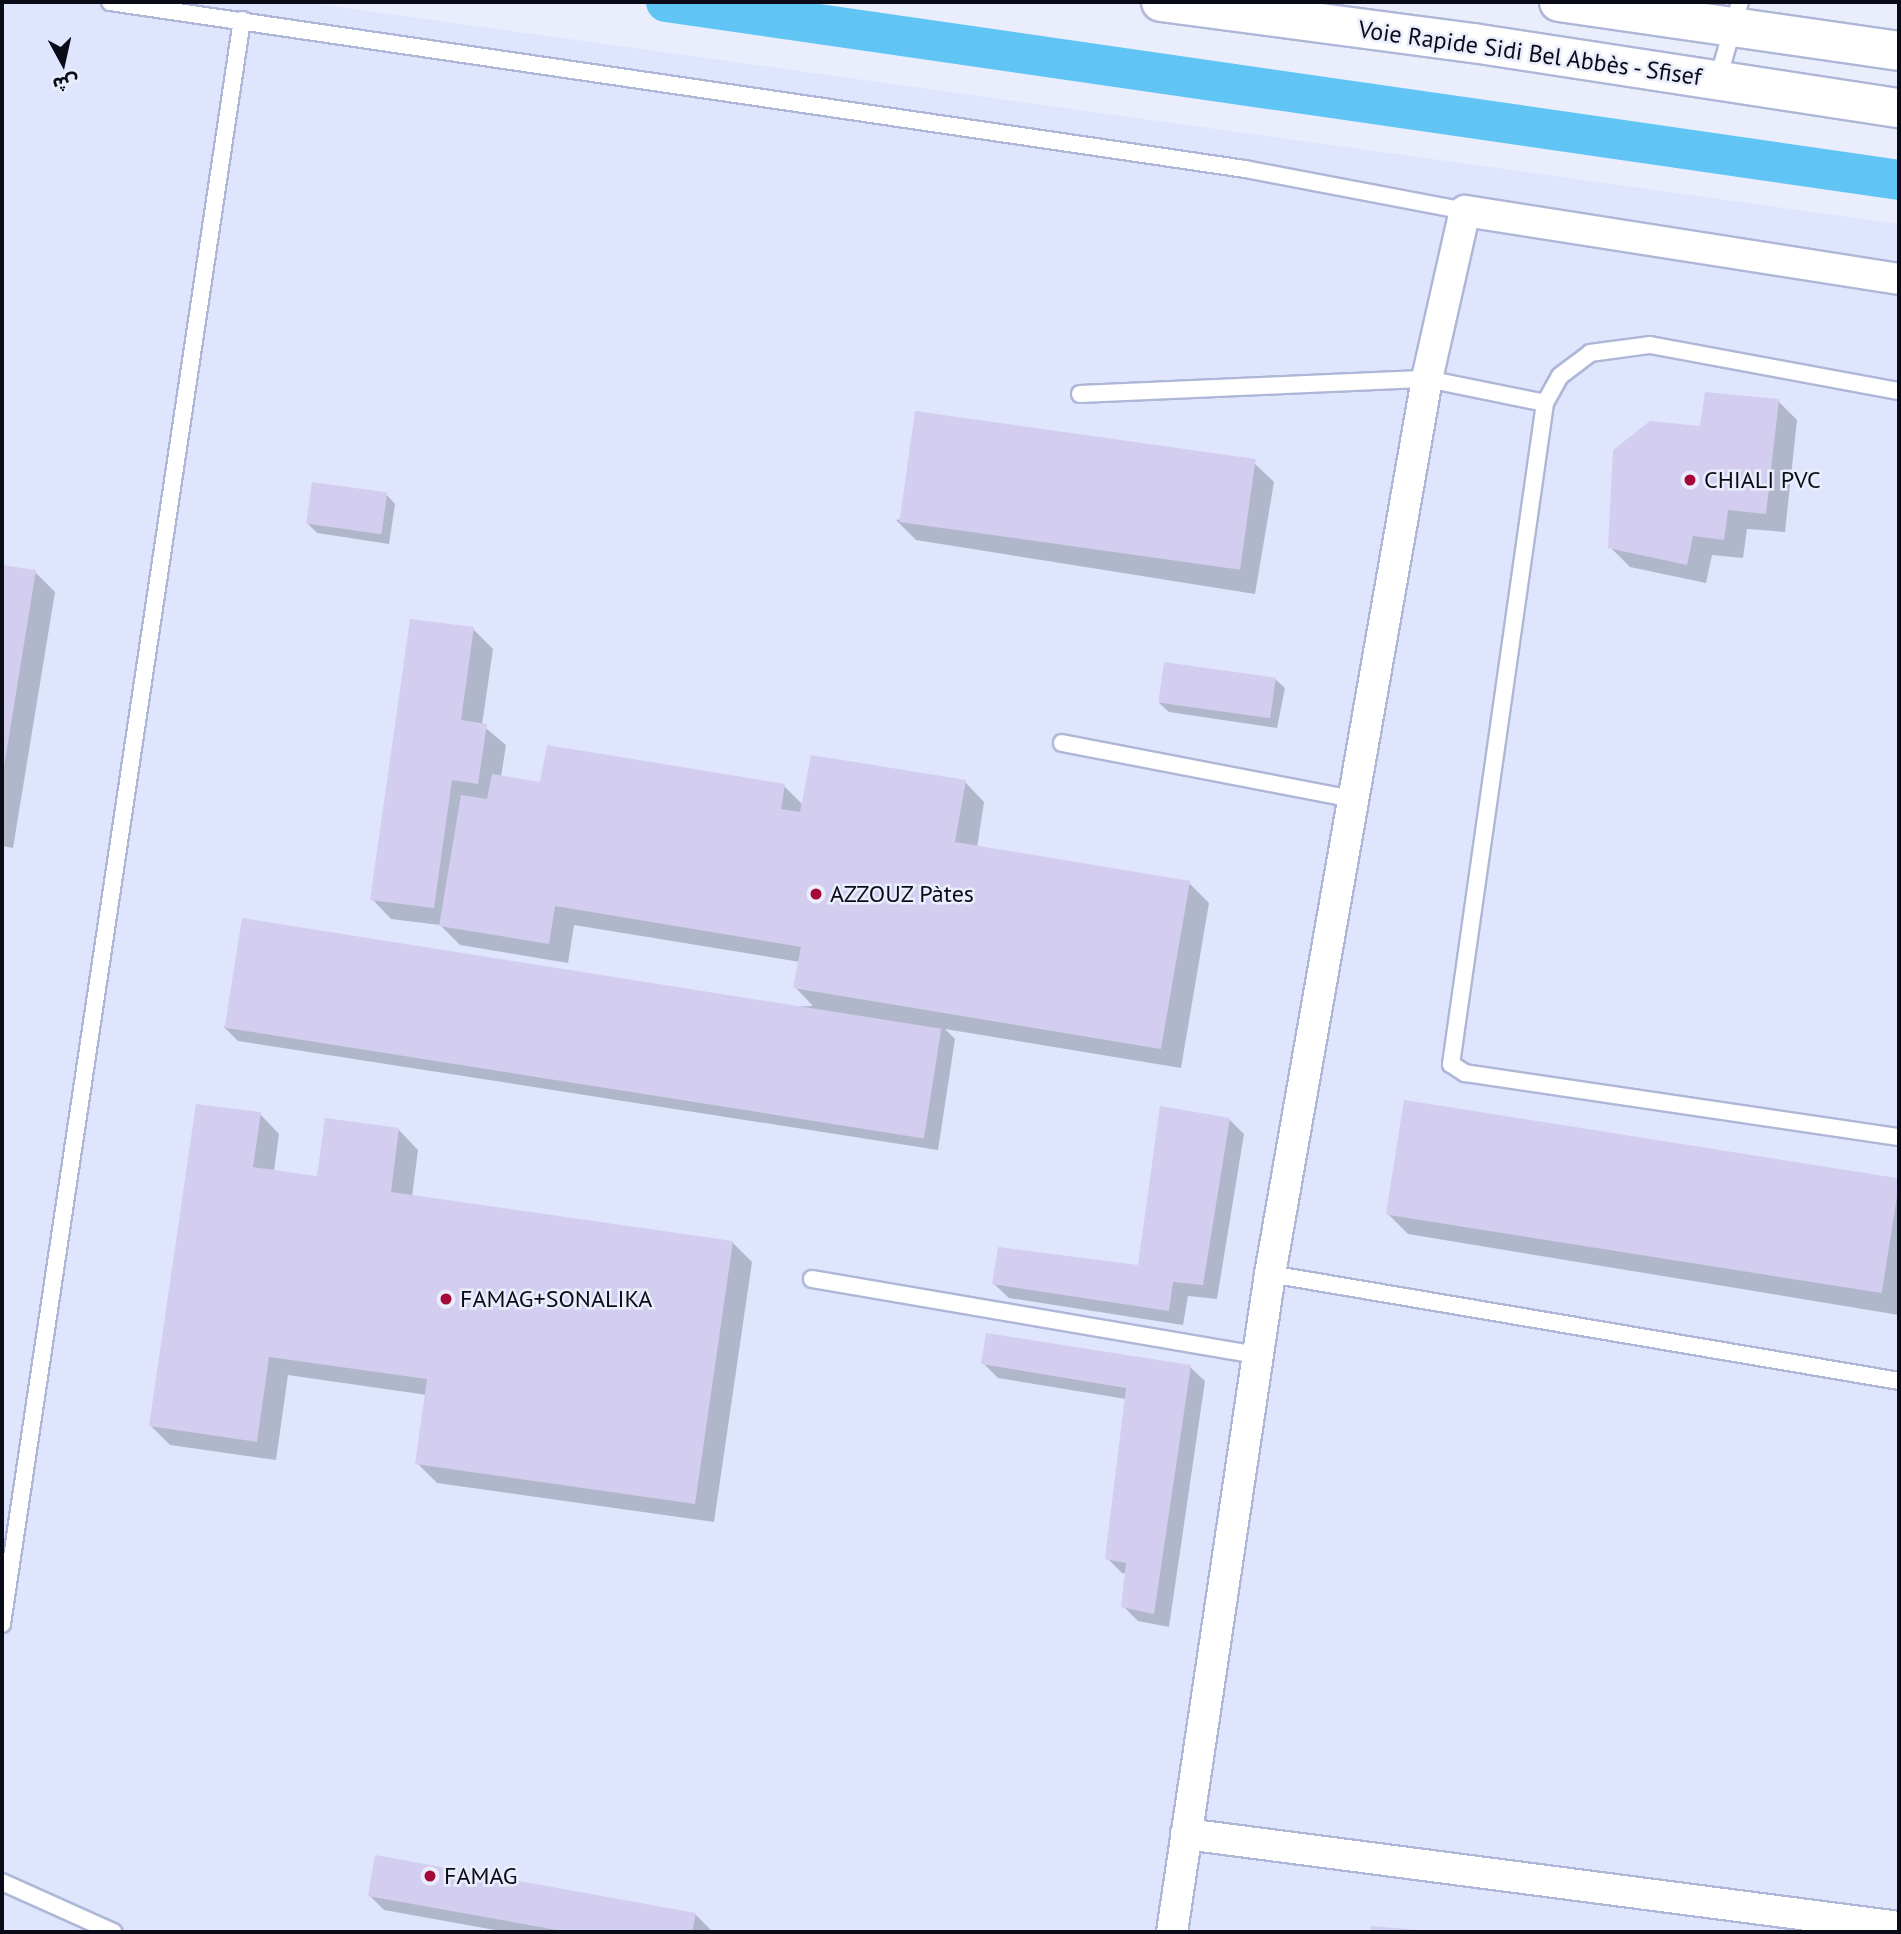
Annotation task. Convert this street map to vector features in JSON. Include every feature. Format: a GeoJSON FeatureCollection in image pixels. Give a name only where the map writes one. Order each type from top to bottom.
{"type":"FeatureCollection","features":[{"type":"Feature","properties":{"kind":"highway","name":"Voie Rapide Sidi Bel Abbès - Sfisef"},"geometry":{"type":"LineString","coordinates":[[1161,2],[1718,79],[1899,108]]}},
{"type":"Feature","properties":{"kind":"highway"},"geometry":{"type":"LineString","coordinates":[[1559,2],[1736,14],[1899,51]]}},
{"type":"Feature","properties":{"kind":"street"},"geometry":{"type":"LineString","coordinates":[[1172,1932],[1270,1274],[1427,379],[1465,211],[1899,279]]}},
{"type":"Feature","properties":{"kind":"street"},"geometry":{"type":"LineString","coordinates":[[1186,1835],[1899,1927]]}},
{"type":"Feature","properties":{"kind":"lane"},"geometry":{"type":"LineString","coordinates":[[110,2],[1245,169],[1465,211]]}},
{"type":"Feature","properties":{"kind":"lane"},"geometry":{"type":"LineString","coordinates":[[1718,79],[1736,14]]}},
{"type":"Feature","properties":{"kind":"lane"},"geometry":{"type":"LineString","coordinates":[[2,1624],[242,20]]}},
{"type":"Feature","properties":{"kind":"lane"},"geometry":{"type":"LineString","coordinates":[[1899,391],[1650,345],[1590,353],[1560,376],[1545,403],[1451,1064],[1465,1073],[1899,1138]]}},
{"type":"Feature","properties":{"kind":"lane"},"geometry":{"type":"LineString","coordinates":[[1080,394],[1427,379],[1545,403]]}},
{"type":"Feature","properties":{"kind":"lane"},"geometry":{"type":"LineString","coordinates":[[1062,743],[1353,799]]}},
{"type":"Feature","properties":{"kind":"lane"},"geometry":{"type":"LineString","coordinates":[[1270,1274],[1899,1381]]}},
{"type":"Feature","properties":{"kind":"lane"},"geometry":{"type":"LineString","coordinates":[[812,1279],[1258,1355]]}},
{"type":"Feature","properties":{"kind":"lane"},"geometry":{"type":"LineString","coordinates":[[2,1882],[113,1932]]}},
{"type":"Feature","properties":{"kind":"shaded area"},"geometry":{"type":"Polygon","coordinates":[[[2,2],[303,2],[1899,224],[1899,1932],[2,1932],[2,2]]]}},
{"type":"Feature","properties":{"kind":"building","name":"CHIALI PVC"},"geometry":{"type":"Polygon","coordinates":[[[1705,392],[1779,399],[1766,514],[1728,510],[1724,540],[1693,536],[1687,565],[1608,548],[1613,450],[1650,421],[1700,426],[1705,392]]]}},
{"type":"Feature","properties":{"kind":"building"},"geometry":{"type":"Polygon","coordinates":[[[915,411],[1256,459],[1240,570],[899,522],[915,411]]]}},
{"type":"Feature","properties":{"kind":"building"},"geometry":{"type":"Polygon","coordinates":[[[312,482],[387,493],[381,534],[306,524],[312,482]]]}},
{"type":"Feature","properties":{"kind":"building"},"geometry":{"type":"Polygon","coordinates":[[[2,565],[36,570],[3,773],[2,773],[2,565]]]}},
{"type":"Feature","properties":{"kind":"building"},"geometry":{"type":"Polygon","coordinates":[[[410,619],[474,627],[461,720],[487,724],[478,784],[452,780],[434,908],[370,900],[410,619]]]}},
{"type":"Feature","properties":{"kind":"building"},"geometry":{"type":"Polygon","coordinates":[[[1164,662],[1276,678],[1270,718],[1158,703],[1164,662]]]}},
{"type":"Feature","properties":{"kind":"building","name":"AZZOUZ Pàtes"},"geometry":{"type":"Polygon","coordinates":[[[547,745],[785,784],[781,809],[800,812],[811,755],[966,780],[955,842],[1190,881],[1161,1049],[793,988],[801,947],[555,906],[549,944],[439,926],[461,795],[487,799],[492,774],[540,782],[547,745]]]}},
{"type":"Feature","properties":{"kind":"building"},"geometry":{"type":"Polygon","coordinates":[[[242,918],[941,1029],[924,1138],[225,1028],[242,918]]]}},
{"type":"Feature","properties":{"kind":"building"},"geometry":{"type":"Polygon","coordinates":[[[1404,1100],[1899,1178],[1882,1293],[1386,1215],[1404,1100]]]}},
{"type":"Feature","properties":{"kind":"building","name":"FAMAG+SONALIKA"},"geometry":{"type":"Polygon","coordinates":[[[196,1104],[261,1112],[253,1167],[317,1176],[325,1118],[399,1128],[391,1192],[733,1241],[695,1504],[415,1464],[427,1379],[269,1357],[257,1442],[149,1426],[196,1104]]]}},
{"type":"Feature","properties":{"kind":"building"},"geometry":{"type":"Polygon","coordinates":[[[1160,1106],[1230,1118],[1203,1285],[1173,1282],[1169,1311],[992,1284],[998,1247],[1138,1265],[1160,1106]]]}},
{"type":"Feature","properties":{"kind":"building"},"geometry":{"type":"Polygon","coordinates":[[[986,1333],[1191,1365],[1154,1614],[1121,1607],[1126,1563],[1105,1559],[1126,1388],[981,1364],[986,1333]]]}},
{"type":"Feature","properties":{"kind":"building","name":"FAMAG"},"geometry":{"type":"Polygon","coordinates":[[[375,1855],[696,1913],[692,1932],[568,1932],[368,1896],[375,1855]]]}},
{"type":"Feature","properties":{"kind":"building"},"geometry":{"type":"Polygon","coordinates":[[[1371,1926],[1417,1930],[1417,1932],[1370,1932],[1371,1926]]]}},
{"type":"Feature","properties":{"kind":"waterway"},"geometry":{"type":"LineString","coordinates":[[666,2],[1899,180]]}},
{"type":"Feature","properties":{"kind":"place","name":"CHIALI PVC"},"geometry":{"type":"Point","coordinates":[1690,480]}},
{"type":"Feature","properties":{"kind":"place","name":"AZZOUZ Pàtes"},"geometry":{"type":"Point","coordinates":[816,894]}},
{"type":"Feature","properties":{"kind":"place","name":"FAMAG+SONALIKA"},"geometry":{"type":"Point","coordinates":[446,1299]}},
{"type":"Feature","properties":{"kind":"place","name":"FAMAG"},"geometry":{"type":"Point","coordinates":[430,1876]}}]}
